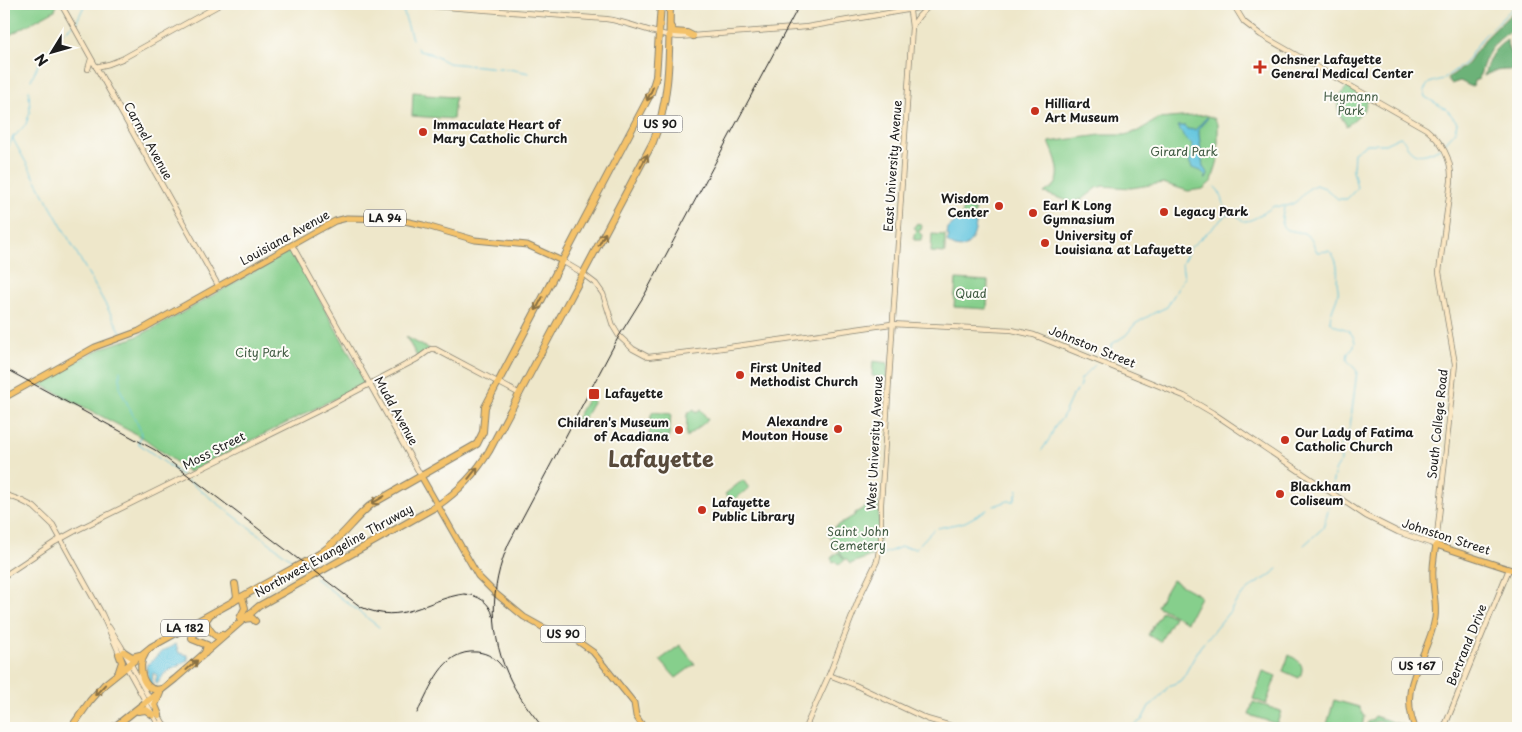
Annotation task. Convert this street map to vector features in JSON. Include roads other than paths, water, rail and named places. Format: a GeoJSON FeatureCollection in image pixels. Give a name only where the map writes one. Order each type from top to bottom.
{"type":"FeatureCollection","features":[{"type":"Feature","properties":{"kind":"highway","name":"US 90"},"geometry":{"type":"LineString","coordinates":[[421,476],[477,444],[483,432],[485,407],[654,86],[661,4]]}},
{"type":"Feature","properties":{"kind":"highway","name":"US 90"},"geometry":{"type":"LineString","coordinates":[[520,394],[646,156],[659,127],[666,100],[670,4]]}},
{"type":"Feature","properties":{"kind":"highway"},"geometry":{"type":"LineString","coordinates":[[660,14],[665,31],[669,36]]}},
{"type":"Feature","properties":{"kind":"highway"},"geometry":{"type":"LineString","coordinates":[[670,26],[674,32],[687,33],[693,36]]}},
{"type":"Feature","properties":{"kind":"highway"},"geometry":{"type":"LineString","coordinates":[[659,33],[664,39],[668,57]]}},
{"type":"Feature","properties":{"kind":"highway","name":"Northwest Evangeline Thruway"},"geometry":{"type":"LineString","coordinates":[[113,728],[164,688],[250,612],[437,506],[461,487],[478,468],[520,394]]}},
{"type":"Feature","properties":{"kind":"highway","name":"LA 182"},"geometry":{"type":"LineString","coordinates":[[71,728],[96,694],[114,676],[151,647],[325,550],[372,504],[421,476]]}},
{"type":"Feature","properties":{"kind":"highway"},"geometry":{"type":"LineString","coordinates":[[269,600],[297,580],[299,574],[292,571],[284,574]]}},
{"type":"Feature","properties":{"kind":"highway"},"geometry":{"type":"LineString","coordinates":[[233,602],[236,597],[235,584]]}},
{"type":"Feature","properties":{"kind":"highway"},"geometry":{"type":"LineString","coordinates":[[250,612],[248,600],[264,585]]}},
{"type":"Feature","properties":{"kind":"highway"},"geometry":{"type":"LineString","coordinates":[[212,614],[206,620],[206,624],[217,637],[228,632],[244,611],[245,605],[242,597]]}},
{"type":"Feature","properties":{"kind":"highway"},"geometry":{"type":"LineString","coordinates":[[240,621],[248,617],[255,621],[254,613],[259,606]]}},
{"type":"Feature","properties":{"kind":"highway"},"geometry":{"type":"LineString","coordinates":[[191,625],[198,630],[192,639],[207,645],[205,653]]}},
{"type":"Feature","properties":{"kind":"highway"},"geometry":{"type":"LineString","coordinates":[[151,647],[142,660],[140,666],[141,674],[152,690],[164,688]]}},
{"type":"Feature","properties":{"kind":"highway"},"geometry":{"type":"LineString","coordinates":[[122,651],[132,657],[143,653]]}},
{"type":"Feature","properties":{"kind":"highway"},"geometry":{"type":"LineString","coordinates":[[114,676],[122,666],[122,651]]}},
{"type":"Feature","properties":{"kind":"highway"},"geometry":{"type":"LineString","coordinates":[[134,712],[146,710],[156,715],[156,701],[164,688]]}},
{"type":"Feature","properties":{"kind":"main road","name":"Carmel Avenue"},"geometry":{"type":"LineString","coordinates":[[61,4],[219,287]]}},
{"type":"Feature","properties":{"kind":"main road"},"geometry":{"type":"LineString","coordinates":[[96,67],[122,59],[221,4]]}},
{"type":"Feature","properties":{"kind":"main road"},"geometry":{"type":"LineString","coordinates":[[406,4],[606,19],[626,22],[669,36],[693,36],[808,27],[942,4]]}},
{"type":"Feature","properties":{"kind":"main road","name":"East University Avenue"},"geometry":{"type":"LineString","coordinates":[[893,324],[912,27],[910,4]]}},
{"type":"Feature","properties":{"kind":"main road","name":"South College Road"},"geometry":{"type":"LineString","coordinates":[[1233,4],[1244,22],[1261,36],[1423,128],[1438,141],[1450,164],[1451,174],[1439,272],[1455,364],[1436,545]]}},
{"type":"Feature","properties":{"kind":"main road"},"geometry":{"type":"LineString","coordinates":[[912,27],[919,16],[929,7]]}},
{"type":"Feature","properties":{"kind":"main road"},"geometry":{"type":"LineString","coordinates":[[88,68],[91,58]]}},
{"type":"Feature","properties":{"kind":"main road"},"geometry":{"type":"LineString","coordinates":[[100,75],[106,65]]}},
{"type":"Feature","properties":{"kind":"main road","name":"Louisiana Avenue"},"geometry":{"type":"LineString","coordinates":[[4,398],[83,353],[107,342],[133,334],[344,218],[384,218],[411,222],[482,241],[527,245],[562,261],[584,274],[596,284],[601,291],[613,326],[619,336]]}},
{"type":"Feature","properties":{"kind":"main road","name":"Mudd Avenue"},"geometry":{"type":"LineString","coordinates":[[292,245],[472,569],[486,584],[524,617],[542,627],[572,638],[593,652],[634,703],[636,716],[644,728]]}},
{"type":"Feature","properties":{"kind":"main road","name":"Johnston Street"},"geometry":{"type":"LineString","coordinates":[[619,336],[633,349],[643,355],[652,357],[893,324],[1020,331],[1061,345],[1184,396],[1213,413],[1361,514],[1384,526],[1518,572]]}},
{"type":"Feature","properties":{"kind":"main road","name":"West University Avenue"},"geometry":{"type":"LineString","coordinates":[[805,728],[829,675],[860,596],[874,569],[881,546],[881,504],[893,324]]}},
{"type":"Feature","properties":{"kind":"main road","name":"Moss Street"},"geometry":{"type":"LineString","coordinates":[[4,576],[62,538],[370,384],[431,350],[435,349],[498,382]]}},
{"type":"Feature","properties":{"kind":"main road"},"geometry":{"type":"LineString","coordinates":[[498,382],[520,394]]}},
{"type":"Feature","properties":{"kind":"main road"},"geometry":{"type":"LineString","coordinates":[[4,494],[36,508],[51,522],[62,538],[148,701],[166,728]]}},
{"type":"Feature","properties":{"kind":"main road","name":"US 167"},"geometry":{"type":"LineString","coordinates":[[1415,728],[1410,711],[1409,695],[1411,682],[1435,618],[1436,606],[1433,572],[1436,545]]}},
{"type":"Feature","properties":{"kind":"main road","name":"Bertrand Drive"},"geometry":{"type":"LineString","coordinates":[[1444,728],[1509,569]]}},
{"type":"Feature","properties":{"kind":"main road"},"geometry":{"type":"LineString","coordinates":[[108,626],[111,637],[122,651]]}},
{"type":"Feature","properties":{"kind":"main road"},"geometry":{"type":"LineString","coordinates":[[829,675],[855,685],[927,719],[958,728]]}},
{"type":"Feature","properties":{"kind":"main road"},"geometry":{"type":"LineString","coordinates":[[156,715],[160,728]]}},
{"type":"Feature","properties":{"kind":"water"},"geometry":{"type":"Polygon","coordinates":[[[1207,117],[1199,128],[1203,167],[1208,174],[1205,179],[1206,176],[1201,171],[1192,168],[1189,161],[1192,156],[1192,144],[1185,139],[1178,126],[1185,126],[1187,129],[1195,130],[1207,117]]]}},
{"type":"Feature","properties":{"kind":"water"},"geometry":{"type":"Polygon","coordinates":[[[956,221],[976,223],[974,235],[964,247],[959,248],[947,242],[949,236],[947,235],[948,228],[956,221]]]}},
{"type":"Feature","properties":{"kind":"water"},"geometry":{"type":"Polygon","coordinates":[[[176,644],[179,653],[188,655],[188,660],[165,673],[157,684],[155,682],[157,675],[153,673],[152,686],[149,683],[146,666],[161,652],[176,644]]]}},
{"type":"Feature","properties":{"kind":"waterway"},"geometry":{"type":"LineString","coordinates":[[31,80],[38,65],[62,33],[76,23],[85,4]]}},
{"type":"Feature","properties":{"kind":"waterway"},"geometry":{"type":"LineString","coordinates":[[1443,145],[1455,132],[1457,122],[1446,109],[1425,97],[1424,90],[1429,83],[1443,79],[1465,63],[1483,37],[1517,4]]}},
{"type":"Feature","properties":{"kind":"waterway"},"geometry":{"type":"LineString","coordinates":[[402,7],[412,39]]}},
{"type":"Feature","properties":{"kind":"waterway"},"geometry":{"type":"LineString","coordinates":[[417,48],[419,51],[429,53],[448,63],[509,69],[529,73]]}},
{"type":"Feature","properties":{"kind":"waterway"},"geometry":{"type":"LineString","coordinates":[[29,90],[30,112],[26,124],[13,138],[14,141],[122,334]]}},
{"type":"Feature","properties":{"kind":"waterway"},"geometry":{"type":"LineString","coordinates":[[4,150],[9,146],[14,135]]}},
{"type":"Feature","properties":{"kind":"waterway"},"geometry":{"type":"LineString","coordinates":[[1103,358],[1108,355],[1112,344],[1126,335],[1135,324],[1167,307],[1184,278],[1182,264],[1190,248],[1227,215],[1235,214],[1244,221],[1249,221],[1274,206],[1290,205],[1316,185],[1325,188],[1338,199],[1347,199],[1357,188],[1353,170],[1354,152],[1366,144],[1385,144],[1400,137],[1404,139],[1407,146],[1414,153],[1427,154],[1440,148]]}},
{"type":"Feature","properties":{"kind":"waterway"},"geometry":{"type":"LineString","coordinates":[[1215,187],[1220,193],[1228,214]]}},
{"type":"Feature","properties":{"kind":"waterway"},"geometry":{"type":"LineString","coordinates":[[1284,208],[1282,216],[1284,228],[1304,233],[1311,239],[1317,252],[1329,251],[1334,257],[1337,269],[1338,292],[1330,321],[1350,332],[1355,342],[1348,353],[1347,360],[1357,371],[1350,427],[1340,448],[1341,461],[1335,471],[1331,490]]}},
{"type":"Feature","properties":{"kind":"waterway"},"geometry":{"type":"LineString","coordinates":[[1042,450],[1055,426],[1062,418],[1072,396],[1079,389],[1081,379],[1096,364]]}},
{"type":"Feature","properties":{"kind":"waterway"},"geometry":{"type":"LineString","coordinates":[[120,370],[120,389],[140,429],[141,436],[138,443],[182,475]]}},
{"type":"Feature","properties":{"kind":"waterway"},"geometry":{"type":"LineString","coordinates":[[187,480],[296,563]]}},
{"type":"Feature","properties":{"kind":"waterway"},"geometry":{"type":"LineString","coordinates":[[994,506],[1014,501],[1018,490]]}},
{"type":"Feature","properties":{"kind":"waterway"},"geometry":{"type":"LineString","coordinates":[[1304,545],[1323,528],[1329,508],[1330,494]]}},
{"type":"Feature","properties":{"kind":"waterway"},"geometry":{"type":"LineString","coordinates":[[938,528],[965,522],[987,510]]}},
{"type":"Feature","properties":{"kind":"waterway"},"geometry":{"type":"LineString","coordinates":[[883,554],[901,547],[916,548],[933,530]]}},
{"type":"Feature","properties":{"kind":"waterway"},"geometry":{"type":"LineString","coordinates":[[301,567],[309,574]]}},
{"type":"Feature","properties":{"kind":"waterway"},"geometry":{"type":"LineString","coordinates":[[1129,728],[1142,720],[1149,706],[1169,686],[1180,681],[1200,647],[1238,599],[1255,584],[1278,569]]}},
{"type":"Feature","properties":{"kind":"waterway"},"geometry":{"type":"LineString","coordinates":[[315,578],[379,627]]}},
{"type":"Feature","properties":{"kind":"railway"},"geometry":{"type":"LineString","coordinates":[[543,728],[514,687],[504,665],[499,647],[495,630],[494,612],[495,595],[502,560],[509,543],[619,336],[645,294],[800,4]]}},
{"type":"Feature","properties":{"kind":"railway"},"geometry":{"type":"LineString","coordinates":[[4,368],[155,450],[361,607],[389,614],[402,613],[464,594],[483,600],[493,616]]}},
{"type":"Feature","properties":{"kind":"railway"},"geometry":{"type":"LineString","coordinates":[[417,713],[439,672],[446,663],[455,657],[465,653],[477,652],[492,657],[503,668]]}},
{"type":"Feature","properties":{"kind":"place","name":"Ochsner Lafayette General Medical Center"},"geometry":{"type":"Point","coordinates":[1260,67]}},
{"type":"Feature","properties":{"kind":"place","name":"Hilliard Art Museum"},"geometry":{"type":"Point","coordinates":[1035,111]}},
{"type":"Feature","properties":{"kind":"place","name":"Immaculate Heart of Mary Catholic Church"},"geometry":{"type":"Point","coordinates":[423,132]}},
{"type":"Feature","properties":{"kind":"place","name":"Wisdom Center"},"geometry":{"type":"Point","coordinates":[999,206]}},
{"type":"Feature","properties":{"kind":"place","name":"Legacy Park"},"geometry":{"type":"Point","coordinates":[1164,212]}},
{"type":"Feature","properties":{"kind":"place","name":"Earl K Long Gymnasium"},"geometry":{"type":"Point","coordinates":[1033,213]}},
{"type":"Feature","properties":{"kind":"place","name":"University of Louisiana at Lafayette"},"geometry":{"type":"Point","coordinates":[1045,243]}},
{"type":"Feature","properties":{"kind":"place","name":"First United Methodist Church"},"geometry":{"type":"Point","coordinates":[740,375]}},
{"type":"Feature","properties":{"kind":"place","name":"Lafayette"},"geometry":{"type":"Point","coordinates":[594,394]}},
{"type":"Feature","properties":{"kind":"place","name":"Alexandre Mouton House"},"geometry":{"type":"Point","coordinates":[838,429]}},
{"type":"Feature","properties":{"kind":"place","name":"Children's Museum of Acadiana"},"geometry":{"type":"Point","coordinates":[679,430]}},
{"type":"Feature","properties":{"kind":"place","name":"Our Lady of Fatima Catholic Church"},"geometry":{"type":"Point","coordinates":[1285,440]}},
{"type":"Feature","properties":{"kind":"place","name":"Blackham Coliseum"},"geometry":{"type":"Point","coordinates":[1280,494]}},
{"type":"Feature","properties":{"kind":"place","name":"Lafayette Public Library"},"geometry":{"type":"Point","coordinates":[702,510]}},
{"type":"Feature","properties":{"kind":"district","name":"Lafayette"},"geometry":{"type":"Point","coordinates":[661,459]}},
{"type":"Feature","properties":{"kind":"park label","name":"Heymann Park"},"geometry":{"type":"Point","coordinates":[1351,104]}},
{"type":"Feature","properties":{"kind":"park label","name":"Girard Park"},"geometry":{"type":"Point","coordinates":[1184,152]}},
{"type":"Feature","properties":{"kind":"park label","name":"Quad"},"geometry":{"type":"Point","coordinates":[971,294]}},
{"type":"Feature","properties":{"kind":"park label","name":"City Park"},"geometry":{"type":"Point","coordinates":[262,353]}},
{"type":"Feature","properties":{"kind":"park label","name":"Saint John Cemetery"},"geometry":{"type":"Point","coordinates":[858,539]}}]}
